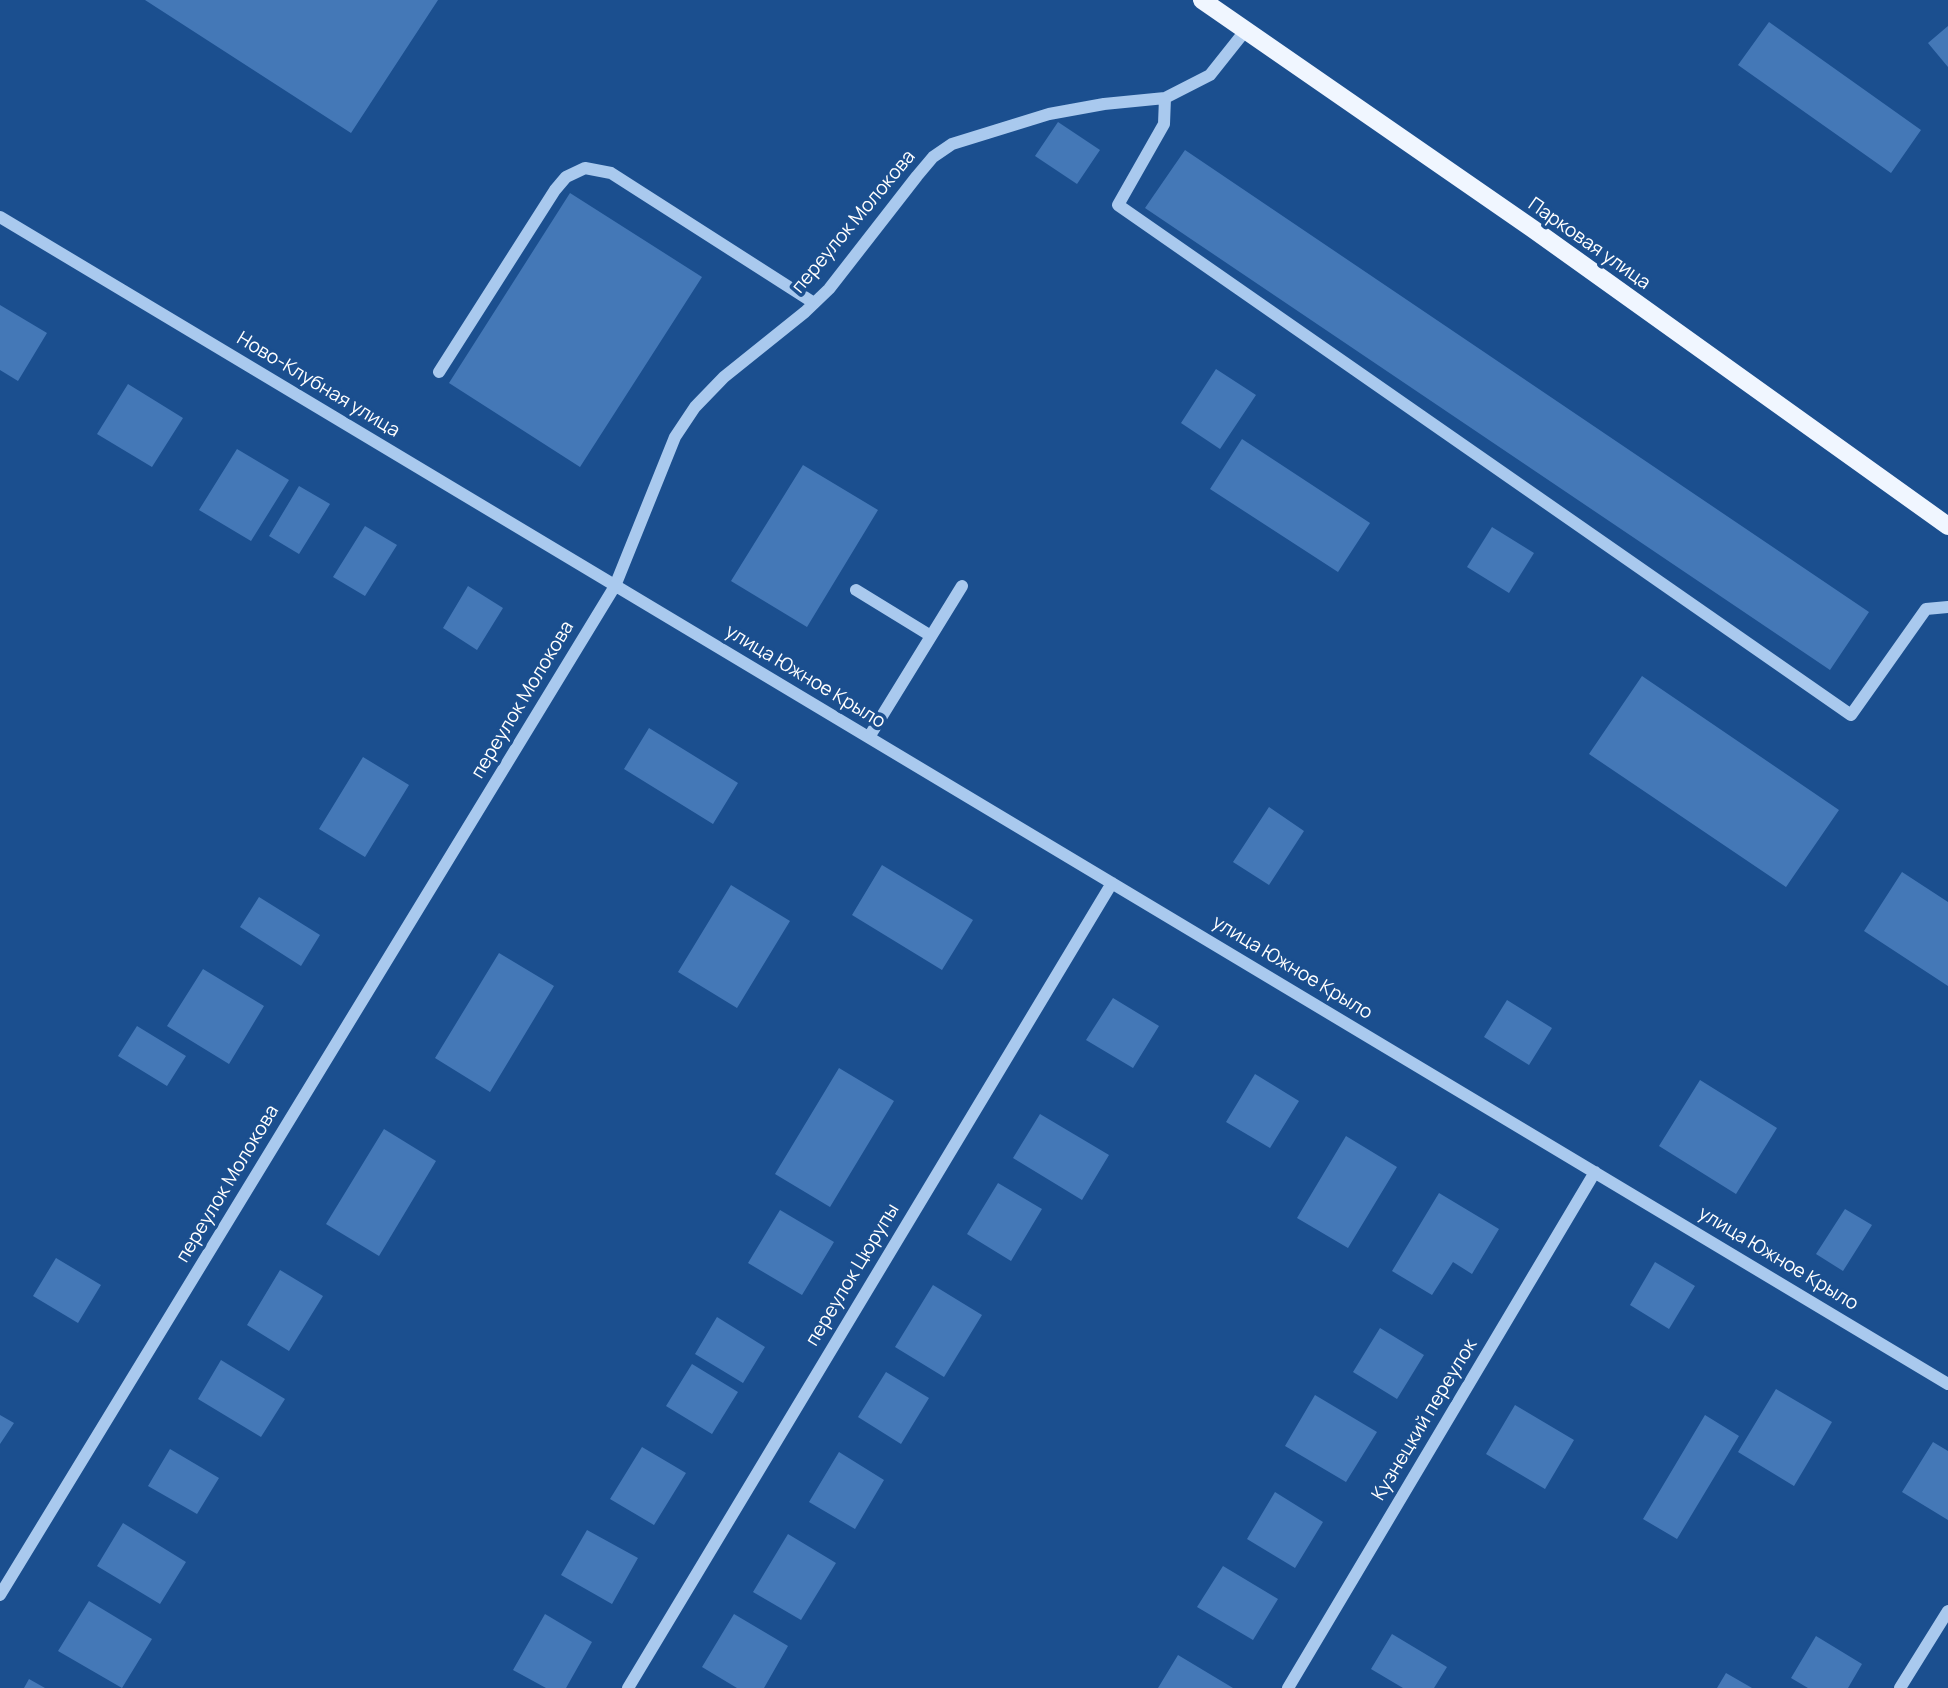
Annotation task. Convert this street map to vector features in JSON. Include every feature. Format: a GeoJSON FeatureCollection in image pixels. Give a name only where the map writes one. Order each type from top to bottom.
{"type":"FeatureCollection","features":[{"type":"Feature","properties":{"kind":"main road","name":"Парковая улица"},"geometry":{"type":"LineString","coordinates":[[1202,0],[1533,229],[1948,526]]}},
{"type":"Feature","properties":{"kind":"street","name":"переулок Молокова"},"geometry":{"type":"LineString","coordinates":[[0,1595],[615,586],[675,437],[695,407],[724,377],[829,289],[916,176],[933,157],[952,144],[1049,114],[1104,104],[1165,98],[1210,75],[1245,32]]}},
{"type":"Feature","properties":{"kind":"street"},"geometry":{"type":"LineString","coordinates":[[1165,98],[1164,124],[1118,205],[1851,715],[1926,609],[1948,607]]}},
{"type":"Feature","properties":{"kind":"street"},"geometry":{"type":"LineString","coordinates":[[439,372],[555,190],[566,177],[585,168],[611,173],[814,303]]}},
{"type":"Feature","properties":{"kind":"street","name":"Ново-Клубная улица"},"geometry":{"type":"LineString","coordinates":[[0,217],[615,586]]}},
{"type":"Feature","properties":{"kind":"street","name":"улица Южное Крыло"},"geometry":{"type":"LineString","coordinates":[[615,586],[1948,1384]]}},
{"type":"Feature","properties":{"kind":"street"},"geometry":{"type":"LineString","coordinates":[[869,737],[962,586]]}},
{"type":"Feature","properties":{"kind":"street"},"geometry":{"type":"LineString","coordinates":[[856,590],[931,636]]}},
{"type":"Feature","properties":{"kind":"street","name":"переулок Цюрупы"},"geometry":{"type":"LineString","coordinates":[[628,1688],[1112,883]]}},
{"type":"Feature","properties":{"kind":"street","name":"Кузнецкий переулок"},"geometry":{"type":"LineString","coordinates":[[1288,1688],[1594,1172]]}},
{"type":"Feature","properties":{"kind":"street"},"geometry":{"type":"LineString","coordinates":[[1900,1688],[1948,1611]]}},
{"type":"Feature","properties":{"kind":"building"},"geometry":{"type":"Polygon","coordinates":[[[145,0],[438,0],[351,133],[145,0]]]}},
{"type":"Feature","properties":{"kind":"building"},"geometry":{"type":"Polygon","coordinates":[[[1769,22],[1921,130],[1891,173],[1738,65],[1769,22]]]}},
{"type":"Feature","properties":{"kind":"building"},"geometry":{"type":"Polygon","coordinates":[[[1948,26],[1948,67],[1928,43],[1948,26]]]}},
{"type":"Feature","properties":{"kind":"building"},"geometry":{"type":"Polygon","coordinates":[[[1058,122],[1100,150],[1077,184],[1035,156],[1058,122]]]}},
{"type":"Feature","properties":{"kind":"building"},"geometry":{"type":"Polygon","coordinates":[[[1185,150],[1869,612],[1830,670],[1145,208],[1185,150]]]}},
{"type":"Feature","properties":{"kind":"building"},"geometry":{"type":"Polygon","coordinates":[[[570,193],[702,277],[580,467],[449,383],[570,193]]]}},
{"type":"Feature","properties":{"kind":"building"},"geometry":{"type":"Polygon","coordinates":[[[0,305],[47,333],[18,381],[0,370],[0,305]]]}},
{"type":"Feature","properties":{"kind":"building"},"geometry":{"type":"Polygon","coordinates":[[[1216,369],[1256,395],[1220,449],[1181,423],[1216,369]]]}},
{"type":"Feature","properties":{"kind":"building"},"geometry":{"type":"Polygon","coordinates":[[[128,384],[183,418],[152,467],[97,434],[128,384]]]}},
{"type":"Feature","properties":{"kind":"building"},"geometry":{"type":"Polygon","coordinates":[[[1242,439],[1370,523],[1338,572],[1210,489],[1242,439]]]}},
{"type":"Feature","properties":{"kind":"building"},"geometry":{"type":"Polygon","coordinates":[[[237,449],[289,480],[251,541],[199,510],[237,449]]]}},
{"type":"Feature","properties":{"kind":"building"},"geometry":{"type":"Polygon","coordinates":[[[803,465],[878,510],[807,627],[731,581],[803,465]]]}},
{"type":"Feature","properties":{"kind":"building"},"geometry":{"type":"Polygon","coordinates":[[[299,486],[330,504],[299,554],[269,536],[299,486]]]}},
{"type":"Feature","properties":{"kind":"building"},"geometry":{"type":"Polygon","coordinates":[[[365,526],[397,545],[365,596],[333,577],[365,526]]]}},
{"type":"Feature","properties":{"kind":"building"},"geometry":{"type":"Polygon","coordinates":[[[1492,527],[1534,553],[1509,593],[1467,567],[1492,527]]]}},
{"type":"Feature","properties":{"kind":"building"},"geometry":{"type":"Polygon","coordinates":[[[468,586],[503,608],[477,650],[443,628],[468,586]]]}},
{"type":"Feature","properties":{"kind":"building"},"geometry":{"type":"Polygon","coordinates":[[[1642,676],[1839,810],[1786,887],[1589,754],[1642,676]]]}},
{"type":"Feature","properties":{"kind":"building"},"geometry":{"type":"Polygon","coordinates":[[[649,728],[738,783],[713,824],[624,769],[649,728]]]}},
{"type":"Feature","properties":{"kind":"building"},"geometry":{"type":"Polygon","coordinates":[[[363,757],[409,785],[365,857],[319,829],[363,757]]]}},
{"type":"Feature","properties":{"kind":"building"},"geometry":{"type":"Polygon","coordinates":[[[1269,807],[1304,831],[1269,885],[1233,862],[1269,807]]]}},
{"type":"Feature","properties":{"kind":"building"},"geometry":{"type":"Polygon","coordinates":[[[882,865],[973,920],[942,970],[852,915],[882,865]]]}},
{"type":"Feature","properties":{"kind":"building"},"geometry":{"type":"Polygon","coordinates":[[[1902,872],[1948,902],[1948,986],[1864,931],[1902,872]]]}},
{"type":"Feature","properties":{"kind":"building"},"geometry":{"type":"Polygon","coordinates":[[[731,885],[790,921],[737,1008],[678,972],[731,885]]]}},
{"type":"Feature","properties":{"kind":"building"},"geometry":{"type":"Polygon","coordinates":[[[259,897],[320,935],[301,966],[240,927],[259,897]]]}},
{"type":"Feature","properties":{"kind":"building"},"geometry":{"type":"Polygon","coordinates":[[[499,953],[554,986],[490,1092],[435,1058],[499,953]]]}},
{"type":"Feature","properties":{"kind":"building"},"geometry":{"type":"Polygon","coordinates":[[[203,969],[264,1006],[229,1064],[167,1026],[203,969]]]}},
{"type":"Feature","properties":{"kind":"building"},"geometry":{"type":"Polygon","coordinates":[[[1113,998],[1159,1026],[1133,1068],[1086,1040],[1113,998]]]}},
{"type":"Feature","properties":{"kind":"building"},"geometry":{"type":"Polygon","coordinates":[[[1507,1000],[1552,1028],[1529,1065],[1484,1037],[1507,1000]]]}},
{"type":"Feature","properties":{"kind":"building"},"geometry":{"type":"Polygon","coordinates":[[[137,1026],[186,1056],[167,1086],[118,1056],[137,1026]]]}},
{"type":"Feature","properties":{"kind":"building"},"geometry":{"type":"Polygon","coordinates":[[[839,1068],[894,1101],[830,1207],[775,1174],[839,1068]]]}},
{"type":"Feature","properties":{"kind":"building"},"geometry":{"type":"Polygon","coordinates":[[[1255,1074],[1299,1101],[1270,1148],[1226,1122],[1255,1074]]]}},
{"type":"Feature","properties":{"kind":"building"},"geometry":{"type":"Polygon","coordinates":[[[1700,1080],[1777,1128],[1736,1194],[1659,1146],[1700,1080]]]}},
{"type":"Feature","properties":{"kind":"building"},"geometry":{"type":"Polygon","coordinates":[[[1040,1114],[1109,1155],[1082,1200],[1013,1158],[1040,1114]]]}},
{"type":"Feature","properties":{"kind":"building"},"geometry":{"type":"Polygon","coordinates":[[[384,1129],[436,1161],[379,1256],[326,1224],[384,1129]]]}},
{"type":"Feature","properties":{"kind":"building"},"geometry":{"type":"Polygon","coordinates":[[[1346,1136],[1397,1167],[1348,1248],[1297,1218],[1346,1136]]]}},
{"type":"Feature","properties":{"kind":"building"},"geometry":{"type":"Polygon","coordinates":[[[998,1183],[1042,1209],[1011,1261],[967,1234],[998,1183]]]}},
{"type":"Feature","properties":{"kind":"building"},"geometry":{"type":"Polygon","coordinates":[[[1439,1193],[1499,1229],[1472,1274],[1453,1262],[1432,1295],[1392,1271],[1439,1193]]]}},
{"type":"Feature","properties":{"kind":"building"},"geometry":{"type":"Polygon","coordinates":[[[1845,1209],[1872,1225],[1843,1271],[1816,1254],[1845,1209]]]}},
{"type":"Feature","properties":{"kind":"building"},"geometry":{"type":"Polygon","coordinates":[[[780,1210],[834,1242],[802,1295],[748,1263],[780,1210]]]}},
{"type":"Feature","properties":{"kind":"building"},"geometry":{"type":"Polygon","coordinates":[[[56,1258],[101,1285],[78,1323],[33,1296],[56,1258]]]}},
{"type":"Feature","properties":{"kind":"building"},"geometry":{"type":"Polygon","coordinates":[[[1655,1262],[1695,1286],[1669,1329],[1630,1305],[1655,1262]]]}},
{"type":"Feature","properties":{"kind":"building"},"geometry":{"type":"Polygon","coordinates":[[[280,1270],[323,1296],[289,1351],[247,1325],[280,1270]]]}},
{"type":"Feature","properties":{"kind":"building"},"geometry":{"type":"Polygon","coordinates":[[[933,1285],[982,1315],[944,1377],[895,1347],[933,1285]]]}},
{"type":"Feature","properties":{"kind":"building"},"geometry":{"type":"Polygon","coordinates":[[[717,1317],[765,1347],[743,1383],[695,1354],[717,1317]]]}},
{"type":"Feature","properties":{"kind":"building"},"geometry":{"type":"Polygon","coordinates":[[[1380,1328],[1424,1355],[1397,1399],[1353,1372],[1380,1328]]]}},
{"type":"Feature","properties":{"kind":"building"},"geometry":{"type":"Polygon","coordinates":[[[221,1360],[285,1399],[261,1437],[198,1399],[221,1360]]]}},
{"type":"Feature","properties":{"kind":"building"},"geometry":{"type":"Polygon","coordinates":[[[692,1364],[738,1392],[712,1434],[666,1406],[692,1364]]]}},
{"type":"Feature","properties":{"kind":"building"},"geometry":{"type":"Polygon","coordinates":[[[886,1372],[929,1398],[901,1444],[858,1417],[886,1372]]]}},
{"type":"Feature","properties":{"kind":"building"},"geometry":{"type":"Polygon","coordinates":[[[1776,1389],[1832,1422],[1794,1486],[1738,1452],[1776,1389]]]}},
{"type":"Feature","properties":{"kind":"building"},"geometry":{"type":"Polygon","coordinates":[[[1315,1395],[1377,1432],[1346,1482],[1285,1446],[1315,1395]]]}},
{"type":"Feature","properties":{"kind":"building"},"geometry":{"type":"Polygon","coordinates":[[[1515,1405],[1574,1440],[1545,1489],[1486,1454],[1515,1405]]]}},
{"type":"Feature","properties":{"kind":"building"},"geometry":{"type":"Polygon","coordinates":[[[0,1415],[14,1423],[0,1444],[0,1415]]]}},
{"type":"Feature","properties":{"kind":"building"},"geometry":{"type":"Polygon","coordinates":[[[1705,1415],[1739,1436],[1677,1539],[1643,1519],[1705,1415]]]}},
{"type":"Feature","properties":{"kind":"building"},"geometry":{"type":"Polygon","coordinates":[[[1933,1442],[1948,1451],[1948,1520],[1902,1492],[1933,1442]]]}},
{"type":"Feature","properties":{"kind":"building"},"geometry":{"type":"Polygon","coordinates":[[[642,1447],[686,1473],[654,1525],[610,1499],[642,1447]]]}},
{"type":"Feature","properties":{"kind":"building"},"geometry":{"type":"Polygon","coordinates":[[[170,1449],[219,1478],[197,1514],[148,1486],[170,1449]]]}},
{"type":"Feature","properties":{"kind":"building"},"geometry":{"type":"Polygon","coordinates":[[[839,1452],[884,1480],[855,1529],[809,1502],[839,1452]]]}},
{"type":"Feature","properties":{"kind":"building"},"geometry":{"type":"Polygon","coordinates":[[[1275,1492],[1323,1522],[1295,1568],[1247,1539],[1275,1492]]]}},
{"type":"Feature","properties":{"kind":"building"},"geometry":{"type":"Polygon","coordinates":[[[123,1523],[186,1562],[160,1604],[97,1566],[123,1523]]]}},
{"type":"Feature","properties":{"kind":"building"},"geometry":{"type":"Polygon","coordinates":[[[587,1530],[638,1558],[612,1604],[561,1575],[587,1530]]]}},
{"type":"Feature","properties":{"kind":"building"},"geometry":{"type":"Polygon","coordinates":[[[788,1534],[836,1563],[801,1620],[753,1592],[788,1534]]]}},
{"type":"Feature","properties":{"kind":"building"},"geometry":{"type":"Polygon","coordinates":[[[1223,1566],[1278,1599],[1253,1640],[1197,1607],[1223,1566]]]}},
{"type":"Feature","properties":{"kind":"building"},"geometry":{"type":"Polygon","coordinates":[[[89,1601],[152,1639],[122,1688],[58,1651],[89,1601]]]}},
{"type":"Feature","properties":{"kind":"building"},"geometry":{"type":"Polygon","coordinates":[[[545,1614],[592,1642],[566,1688],[546,1688],[513,1670],[545,1614]]]}},
{"type":"Feature","properties":{"kind":"building"},"geometry":{"type":"Polygon","coordinates":[[[734,1614],[788,1646],[764,1688],[737,1688],[702,1667],[734,1614]]]}},
{"type":"Feature","properties":{"kind":"building"},"geometry":{"type":"Polygon","coordinates":[[[1392,1634],[1447,1667],[1434,1688],[1403,1688],[1371,1669],[1392,1634]]]}},
{"type":"Feature","properties":{"kind":"building"},"geometry":{"type":"Polygon","coordinates":[[[1816,1636],[1862,1664],[1848,1688],[1808,1688],[1791,1678],[1816,1636]]]}},
{"type":"Feature","properties":{"kind":"building"},"geometry":{"type":"Polygon","coordinates":[[[1178,1655],[1233,1688],[1158,1688],[1178,1655]]]}},
{"type":"Feature","properties":{"kind":"building"},"geometry":{"type":"Polygon","coordinates":[[[1726,1673],[1752,1688],[1717,1688],[1726,1673]]]}},
{"type":"Feature","properties":{"kind":"building"},"geometry":{"type":"Polygon","coordinates":[[[29,1679],[45,1688],[24,1688],[29,1679]]]}}]}
